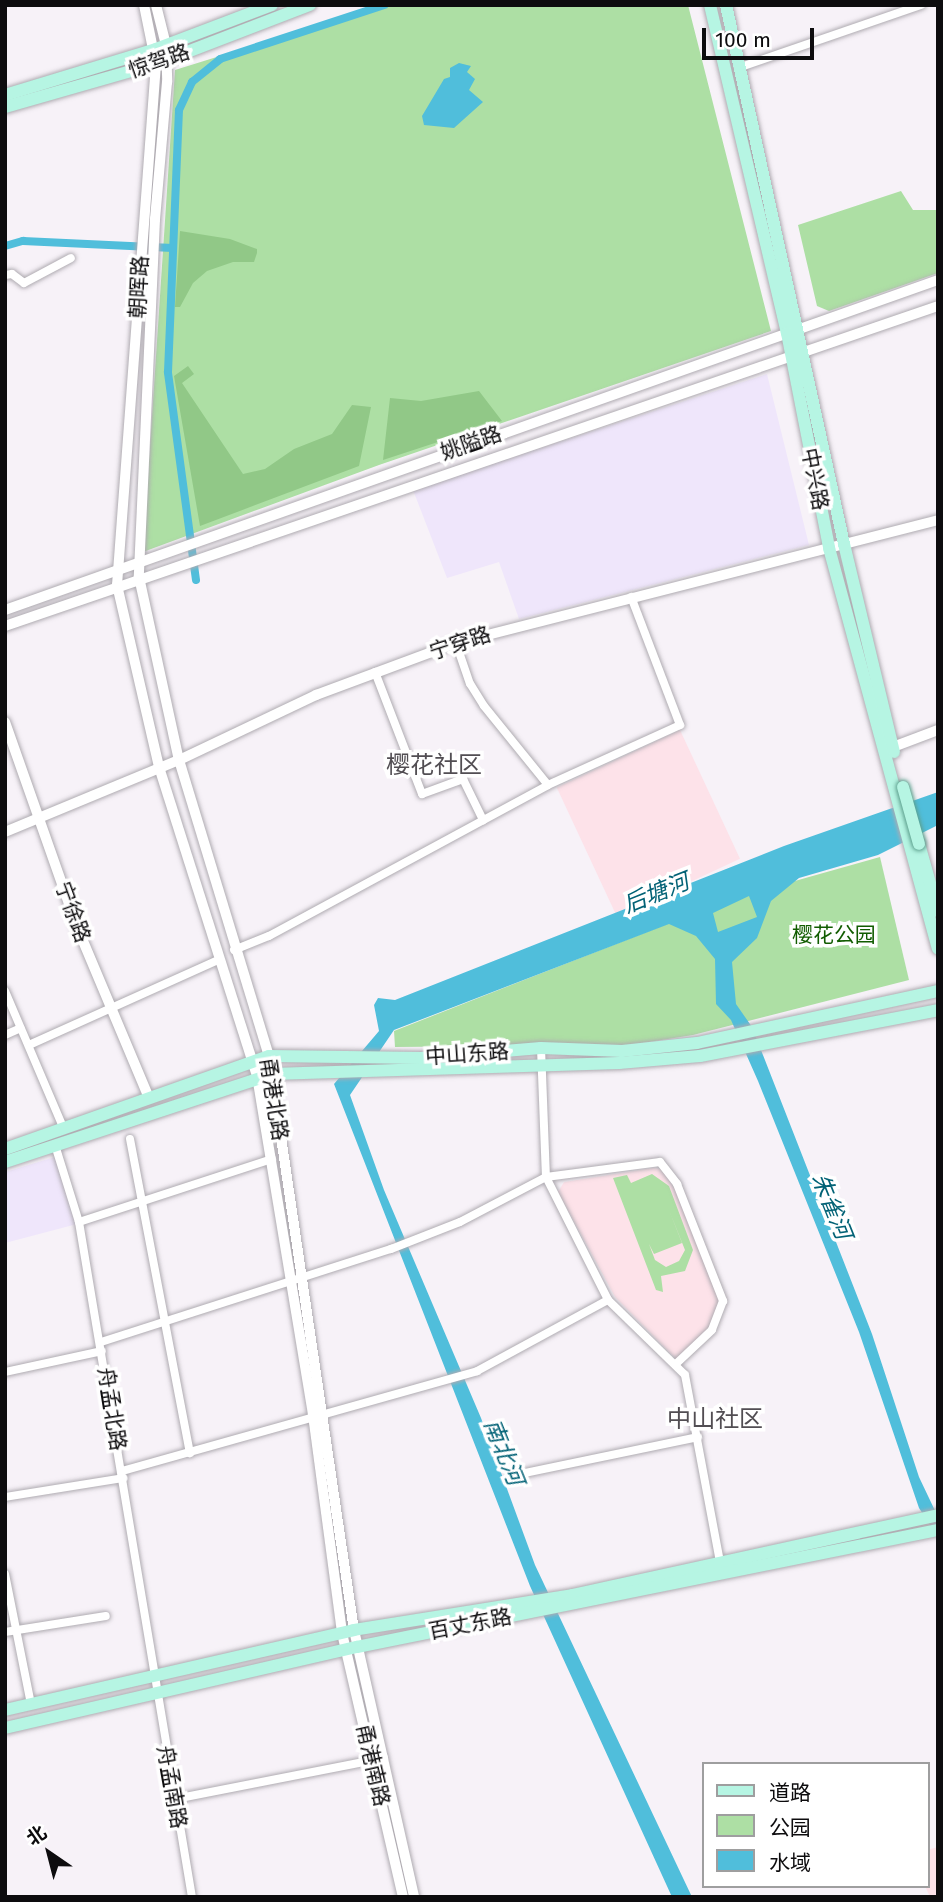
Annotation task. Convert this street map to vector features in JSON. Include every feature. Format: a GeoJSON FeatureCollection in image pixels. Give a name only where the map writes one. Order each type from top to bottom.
{"type":"FeatureCollection","features":[{"type":"Feature","properties":{"kind":"main road","name":"朝晖路"},"geometry":{"type":"LineString","coordinates":[[144,5],[161,47]]}},
{"type":"Feature","properties":{"kind":"main road","name":"朝晖路"},"geometry":{"type":"LineString","coordinates":[[138,563],[161,62],[156,5]]}},
{"type":"Feature","properties":{"kind":"main road","name":"惊驾路"},"geometry":{"type":"LineString","coordinates":[[5,95],[161,47],[272,5]]}},
{"type":"Feature","properties":{"kind":"main road","name":"惊驾路"},"geometry":{"type":"LineString","coordinates":[[5,107],[161,62],[310,5]]}},
{"type":"Feature","properties":{"kind":"main road","name":"中兴路"},"geometry":{"type":"LineString","coordinates":[[710,5],[792,331]]}},
{"type":"Feature","properties":{"kind":"main road","name":"中兴路"},"geometry":{"type":"LineString","coordinates":[[726,5],[797,354],[893,747],[899,786]]}},
{"type":"Feature","properties":{"kind":"main road","name":"朝晖路"},"geometry":{"type":"LineString","coordinates":[[117,570],[136,372],[142,239],[161,62]]}},
{"type":"Feature","properties":{"kind":"main road","name":"姚隘路"},"geometry":{"type":"LineString","coordinates":[[5,610],[938,281]]}},
{"type":"Feature","properties":{"kind":"main road","name":"姚隘路"},"geometry":{"type":"LineString","coordinates":[[5,626],[139,577],[938,306]]}},
{"type":"Feature","properties":{"kind":"main road","name":"中兴路"},"geometry":{"type":"LineString","coordinates":[[797,354],[829,548],[899,786],[938,948]]}},
{"type":"Feature","properties":{"kind":"main road","name":"甬港北路"},"geometry":{"type":"LineString","coordinates":[[138,563],[179,760],[234,950],[269,1056],[296,1280]]}},
{"type":"Feature","properties":{"kind":"main road","name":"甬港北路"},"geometry":{"type":"LineString","coordinates":[[117,570],[117,585],[159,767],[218,960],[257,1076],[318,1413],[348,1632]]}},
{"type":"Feature","properties":{"kind":"main road","name":"中兴路"},"geometry":{"type":"LineString","coordinates":[[915,845],[938,911]]}},
{"type":"Feature","properties":{"kind":"main road","name":"中山东路"},"geometry":{"type":"LineString","coordinates":[[5,1149],[269,1056],[386,1058],[541,1048],[622,1051],[734,1035],[938,991]]}},
{"type":"Feature","properties":{"kind":"main road","name":"中山东路"},"geometry":{"type":"LineString","coordinates":[[5,1162],[257,1076],[542,1062],[619,1063],[735,1049],[938,1010]]}},
{"type":"Feature","properties":{"kind":"main road","name":"百丈东路"},"geometry":{"type":"LineString","coordinates":[[5,1728],[352,1648],[533,1611],[720,1562],[938,1515]]}},
{"type":"Feature","properties":{"kind":"main road","name":"百丈东路"},"geometry":{"type":"LineString","coordinates":[[5,1710],[348,1632],[520,1604],[568,1600],[938,1530]]}},
{"type":"Feature","properties":{"kind":"main road","name":"甬港南路"},"geometry":{"type":"LineString","coordinates":[[348,1632],[384,1758],[414,1897]]}},
{"type":"Feature","properties":{"kind":"main road","name":"甬港南路"},"geometry":{"type":"LineString","coordinates":[[352,1648],[372,1760],[403,1897]]}},
{"type":"Feature","properties":{"kind":"street"},"geometry":{"type":"LineString","coordinates":[[738,68],[920,5]]}},
{"type":"Feature","properties":{"kind":"street"},"geometry":{"type":"LineString","coordinates":[[5,275],[12,274],[24,283],[71,258]]}},
{"type":"Feature","properties":{"kind":"street","name":"宁穿路"},"geometry":{"type":"LineString","coordinates":[[5,832],[179,760],[375,672],[456,643],[938,520]]}},
{"type":"Feature","properties":{"kind":"street"},"geometry":{"type":"LineString","coordinates":[[234,950],[269,936],[548,785],[680,724],[631,597]]}},
{"type":"Feature","properties":{"kind":"street"},"geometry":{"type":"LineString","coordinates":[[456,643],[470,684],[484,706],[548,785]]}},
{"type":"Feature","properties":{"kind":"street"},"geometry":{"type":"LineString","coordinates":[[375,672],[422,794],[463,779],[483,820]]}},
{"type":"Feature","properties":{"kind":"street","name":"宁徐路"},"geometry":{"type":"LineString","coordinates":[[5,722],[111,1008],[149,1098]]}},
{"type":"Feature","properties":{"kind":"street"},"geometry":{"type":"LineString","coordinates":[[893,747],[938,730]]}},
{"type":"Feature","properties":{"kind":"street"},"geometry":{"type":"LineString","coordinates":[[29,1045],[218,960]]}},
{"type":"Feature","properties":{"kind":"street"},"geometry":{"type":"LineString","coordinates":[[5,991],[64,1129]]}},
{"type":"Feature","properties":{"kind":"street"},"geometry":{"type":"LineString","coordinates":[[5,1035],[22,1028]]}},
{"type":"Feature","properties":{"kind":"street"},"geometry":{"type":"LineString","coordinates":[[541,1048],[546,1177],[608,1300],[677,1363],[685,1375],[720,1562]]}},
{"type":"Feature","properties":{"kind":"street"},"geometry":{"type":"LineString","coordinates":[[130,1139],[190,1453]]}},
{"type":"Feature","properties":{"kind":"street","name":"舟孟北路"},"geometry":{"type":"LineString","coordinates":[[55,1145],[79,1222],[102,1347],[152,1677]]}},
{"type":"Feature","properties":{"kind":"street"},"geometry":{"type":"LineString","coordinates":[[79,1222],[272,1159]]}},
{"type":"Feature","properties":{"kind":"street"},"geometry":{"type":"LineString","coordinates":[[5,1372],[102,1347],[165,1322],[394,1248],[460,1223],[546,1177],[660,1162],[677,1184],[723,1301],[712,1329],[677,1363]]}},
{"type":"Feature","properties":{"kind":"street"},"geometry":{"type":"LineString","coordinates":[[5,1497],[122,1475],[318,1413],[464,1374],[608,1300]]}},
{"type":"Feature","properties":{"kind":"street"},"geometry":{"type":"LineString","coordinates":[[510,1476],[698,1437]]}},
{"type":"Feature","properties":{"kind":"street"},"geometry":{"type":"LineString","coordinates":[[5,1574],[31,1704]]}},
{"type":"Feature","properties":{"kind":"street"},"geometry":{"type":"LineString","coordinates":[[5,1633],[106,1616]]}},
{"type":"Feature","properties":{"kind":"street","name":"舟孟南路"},"geometry":{"type":"LineString","coordinates":[[152,1677],[192,1897]]}},
{"type":"Feature","properties":{"kind":"street"},"geometry":{"type":"LineString","coordinates":[[175,1799],[384,1758]]}},
{"type":"Feature","properties":{"kind":"shaded area"},"geometry":{"type":"Polygon","coordinates":[[[767,374],[809,545],[519,619],[499,562],[447,578],[413,490],[767,374]]]}},
{"type":"Feature","properties":{"kind":"shaded area"},"geometry":{"type":"Polygon","coordinates":[[[680,730],[740,859],[617,916],[557,787],[680,730]]]}},
{"type":"Feature","properties":{"kind":"shaded area"},"geometry":{"type":"Polygon","coordinates":[[[55,1157],[77,1224],[5,1243],[5,1172],[55,1157]]]}},
{"type":"Feature","properties":{"kind":"shaded area"},"geometry":{"type":"Polygon","coordinates":[[[653,1168],[662,1169],[682,1200],[721,1300],[709,1329],[676,1359],[615,1297],[558,1192],[564,1182],[653,1168]]]}},
{"type":"Feature","properties":{"kind":"shaded area"},"geometry":{"type":"Polygon","coordinates":[[[938,1847],[938,1897],[930,1897],[926,1888],[929,1888],[929,1849],[938,1847]]]}},
{"type":"Feature","properties":{"kind":"green space"},"geometry":{"type":"Polygon","coordinates":[[[384,5],[688,5],[771,331],[379,465],[143,552],[175,70],[384,5]]]}},
{"type":"Feature","properties":{"kind":"green space"},"geometry":{"type":"Polygon","coordinates":[[[901,191],[913,210],[938,210],[938,273],[829,311],[817,306],[798,225],[901,191]]]}},
{"type":"Feature","properties":{"kind":"green space"},"geometry":{"type":"Polygon","coordinates":[[[180,231],[230,239],[257,249],[254,262],[233,262],[207,271],[193,283],[180,307],[175,307],[180,231]]]}},
{"type":"Feature","properties":{"kind":"green space"},"geometry":{"type":"Polygon","coordinates":[[[188,366],[194,374],[182,383],[243,474],[265,469],[294,449],[332,434],[352,405],[371,407],[359,466],[200,526],[174,376],[188,366]]]}},
{"type":"Feature","properties":{"kind":"green space"},"geometry":{"type":"Polygon","coordinates":[[[479,391],[502,421],[383,460],[390,398],[421,401],[479,391]]]}},
{"type":"Feature","properties":{"kind":"green space","name":"樱花公园"},"geometry":{"type":"Polygon","coordinates":[[[880,857],[909,980],[693,1035],[630,1045],[395,1047],[394,1031],[731,899],[880,857]]]}},
{"type":"Feature","properties":{"kind":"green space"},"geometry":{"type":"Polygon","coordinates":[[[652,1174],[669,1186],[693,1250],[685,1271],[661,1276],[663,1292],[656,1290],[613,1178],[627,1175],[631,1183],[652,1174]],[[669,1210],[682,1243],[654,1254],[649,1244],[655,1260],[666,1267],[679,1261],[685,1250],[669,1210]]]}},
{"type":"Feature","properties":{"kind":"water"},"geometry":{"type":"Polygon","coordinates":[[[459,63],[471,66],[467,72],[475,79],[469,90],[483,102],[454,128],[424,125],[422,116],[444,79],[450,77],[450,68],[459,63]]]}},
{"type":"Feature","properties":{"kind":"water"},"geometry":{"type":"Polygon","coordinates":[[[938,792],[938,825],[878,855],[799,878],[771,901],[757,938],[732,962],[736,1004],[752,1027],[872,1334],[919,1477],[938,1517],[938,1537],[919,1508],[859,1332],[758,1081],[731,1020],[716,1004],[715,959],[696,936],[669,924],[394,1030],[350,1095],[384,1190],[481,1418],[535,1565],[692,1897],[672,1897],[530,1586],[334,1084],[379,1031],[374,1005],[378,998],[395,1000],[784,846],[938,792]],[[749,896],[713,913],[718,932],[757,917],[749,896]]]}},
{"type":"Feature","properties":{"kind":"waterway"},"geometry":{"type":"LineString","coordinates":[[196,580],[168,372],[179,110],[192,82],[220,59],[384,5]]}},
{"type":"Feature","properties":{"kind":"waterway"},"geometry":{"type":"LineString","coordinates":[[5,246],[23,241],[173,248]]}},
{"type":"Feature","properties":{"kind":"district","name":"樱花社区"},"geometry":{"type":"Point","coordinates":[434,766]}},
{"type":"Feature","properties":{"kind":"district","name":"中山社区"},"geometry":{"type":"Point","coordinates":[715,1420]}},
{"type":"Feature","properties":{"kind":"water label","name":"后塘河"},"geometry":{"type":"Point","coordinates":[656,893]}},
{"type":"Feature","properties":{"kind":"water label","name":"朱雀河"},"geometry":{"type":"Point","coordinates":[832,1206]}},
{"type":"Feature","properties":{"kind":"water label","name":"南北河"},"geometry":{"type":"Point","coordinates":[504,1452]}}]}
